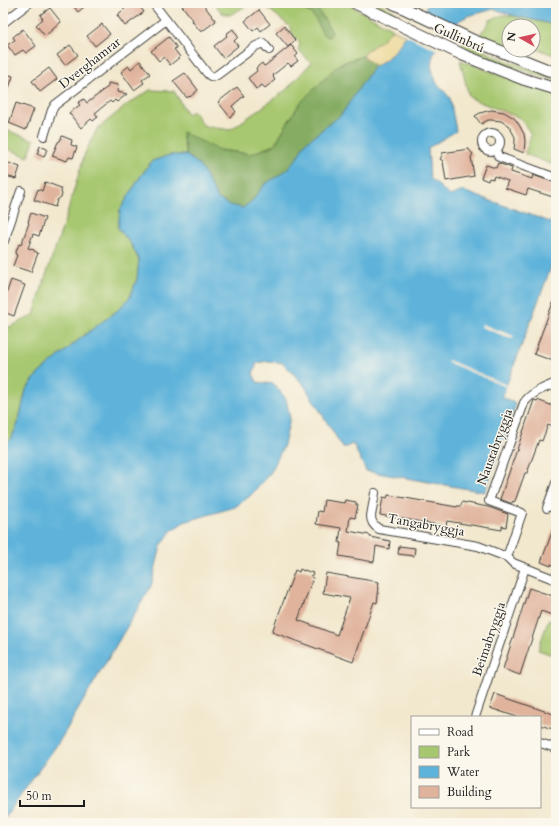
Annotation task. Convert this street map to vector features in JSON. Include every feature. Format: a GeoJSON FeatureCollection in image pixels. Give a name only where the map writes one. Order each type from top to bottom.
{"type":"FeatureCollection","features":[{"type":"Feature","properties":{"kind":"main road","name":"Gullinbrú"},"geometry":{"type":"LineString","coordinates":[[355,3],[463,55],[523,79],[556,89]]}},
{"type":"Feature","properties":{"kind":"main road","name":"Gullinbrú"},"geometry":{"type":"LineString","coordinates":[[393,3],[470,39],[556,72]]}},
{"type":"Feature","properties":{"kind":"street"},"geometry":{"type":"LineString","coordinates":[[3,23],[29,3]]}},
{"type":"Feature","properties":{"kind":"street"},"geometry":{"type":"LineString","coordinates":[[153,3],[207,74],[211,77],[217,75],[263,42],[269,50]]}},
{"type":"Feature","properties":{"kind":"street","name":"Dverghamrar"},"geometry":{"type":"LineString","coordinates":[[44,136],[55,105],[166,20]]}},
{"type":"Feature","properties":{"kind":"street"},"geometry":{"type":"LineString","coordinates":[[495,150],[499,157],[556,178]]}},
{"type":"Feature","properties":{"kind":"street"},"geometry":{"type":"LineString","coordinates":[[3,242],[21,191]]}},
{"type":"Feature","properties":{"kind":"street","name":"Naustabryggja"},"geometry":{"type":"LineString","coordinates":[[507,557],[522,513],[489,501],[524,403],[532,394],[556,384]]}},
{"type":"Feature","properties":{"kind":"street"},"geometry":{"type":"LineString","coordinates":[[547,508],[556,483]]}},
{"type":"Feature","properties":{"kind":"street","name":"Tangabryggja"},"geometry":{"type":"LineString","coordinates":[[375,492],[371,520],[379,529],[478,546],[507,557],[514,563],[556,580]]}},
{"type":"Feature","properties":{"kind":"street","name":"Beimabryggja"},"geometry":{"type":"LineString","coordinates":[[474,716],[525,568]]}},
{"type":"Feature","properties":{"kind":"street"},"geometry":{"type":"LineString","coordinates":[[541,743],[556,748]]}},
{"type":"Feature","properties":{"kind":"green space"},"geometry":{"type":"Polygon","coordinates":[[[214,3],[260,3],[246,6],[230,15],[222,13],[214,3]]]}},
{"type":"Feature","properties":{"kind":"green space"},"geometry":{"type":"Polygon","coordinates":[[[261,3],[346,3],[393,29],[381,42],[366,51],[363,56],[339,64],[300,103],[274,145],[251,154],[219,150],[182,133],[186,155],[170,155],[152,161],[140,177],[120,211],[118,228],[131,244],[139,260],[137,279],[130,297],[118,310],[87,333],[38,374],[26,390],[18,424],[11,439],[3,447],[3,325],[10,327],[34,315],[85,153],[97,129],[128,104],[150,90],[174,91],[187,114],[193,111],[204,126],[230,130],[274,99],[287,89],[311,63],[298,49],[300,44],[292,33],[290,27],[261,3]]]}},
{"type":"Feature","properties":{"kind":"green space"},"geometry":{"type":"Polygon","coordinates":[[[298,3],[312,4],[319,11],[332,32],[329,37],[322,33],[318,23],[312,15],[298,8],[298,3]]]}},
{"type":"Feature","properties":{"kind":"green space"},"geometry":{"type":"Polygon","coordinates":[[[364,3],[379,3],[395,12],[392,18],[364,3]]]}},
{"type":"Feature","properties":{"kind":"green space"},"geometry":{"type":"Polygon","coordinates":[[[503,15],[524,18],[501,18],[501,46],[480,38],[482,31],[490,20],[503,15]]]}},
{"type":"Feature","properties":{"kind":"green space"},"geometry":{"type":"Polygon","coordinates":[[[541,22],[556,25],[556,56],[541,50],[541,22]]]}},
{"type":"Feature","properties":{"kind":"green space"},"geometry":{"type":"Polygon","coordinates":[[[464,42],[507,61],[556,76],[556,81],[509,66],[461,46],[464,42]]]}},
{"type":"Feature","properties":{"kind":"green space"},"geometry":{"type":"Polygon","coordinates":[[[363,56],[375,66],[341,115],[305,143],[297,158],[287,170],[264,185],[253,200],[243,208],[229,205],[217,198],[204,172],[197,163],[186,155],[182,132],[219,150],[251,154],[274,145],[300,103],[339,64],[363,56]]]}},
{"type":"Feature","properties":{"kind":"green space"},"geometry":{"type":"Polygon","coordinates":[[[460,60],[511,79],[556,93],[556,166],[525,154],[531,134],[520,118],[469,97],[460,60]]]}},
{"type":"Feature","properties":{"kind":"green space"},"geometry":{"type":"Polygon","coordinates":[[[3,129],[34,140],[28,157],[3,147],[3,129]]]}},
{"type":"Feature","properties":{"kind":"green space"},"geometry":{"type":"Polygon","coordinates":[[[548,620],[556,622],[556,656],[538,650],[548,620]]]}},
{"type":"Feature","properties":{"kind":"sand"},"geometry":{"type":"Polygon","coordinates":[[[393,29],[406,36],[393,53],[375,66],[363,56],[366,51],[381,41],[393,29]]]}},
{"type":"Feature","properties":{"kind":"water"},"geometry":{"type":"Polygon","coordinates":[[[429,3],[556,3],[556,25],[541,22],[541,18],[524,18],[494,9],[468,16],[460,20],[442,38],[433,55],[431,66],[436,82],[450,98],[456,131],[428,148],[430,178],[450,196],[463,191],[556,224],[556,254],[502,397],[516,404],[485,492],[366,471],[353,444],[343,448],[304,385],[283,363],[267,361],[257,363],[253,374],[257,382],[274,384],[286,399],[290,418],[284,445],[271,472],[250,496],[235,507],[184,522],[171,531],[161,546],[151,586],[59,742],[3,820],[3,447],[11,439],[18,424],[26,390],[38,374],[87,333],[118,310],[130,297],[137,279],[139,260],[131,244],[118,228],[120,210],[140,177],[152,161],[170,155],[186,155],[197,163],[204,172],[217,198],[229,205],[243,208],[253,200],[264,185],[287,170],[297,158],[305,143],[341,115],[372,69],[395,51],[429,3]]]}},
{"type":"Feature","properties":{"kind":"pier"},"geometry":{"type":"Polygon","coordinates":[[[422,10],[456,26],[444,39],[437,50],[405,35],[422,10]]]}},
{"type":"Feature","properties":{"kind":"pier"},"geometry":{"type":"Polygon","coordinates":[[[482,324],[514,336],[512,339],[481,327],[482,324]]]}},
{"type":"Feature","properties":{"kind":"pier"},"geometry":{"type":"Polygon","coordinates":[[[448,360],[507,386],[506,387],[447,362],[448,360]]]}},
{"type":"Feature","properties":{"kind":"building"},"geometry":{"type":"Polygon","coordinates":[[[71,3],[89,3],[78,12],[71,3]]]}},
{"type":"Feature","properties":{"kind":"building"},"geometry":{"type":"Polygon","coordinates":[[[132,3],[137,3],[144,12],[125,26],[117,15],[132,3]]]}},
{"type":"Feature","properties":{"kind":"building"},"geometry":{"type":"Polygon","coordinates":[[[180,3],[202,3],[216,21],[201,32],[180,3]]]}},
{"type":"Feature","properties":{"kind":"building"},"geometry":{"type":"Polygon","coordinates":[[[50,8],[61,22],[45,36],[36,25],[43,19],[40,15],[50,8]]]}},
{"type":"Feature","properties":{"kind":"building"},"geometry":{"type":"Polygon","coordinates":[[[259,10],[270,24],[261,31],[258,27],[253,31],[245,21],[259,10]]]}},
{"type":"Feature","properties":{"kind":"building"},"geometry":{"type":"Polygon","coordinates":[[[102,24],[110,34],[95,46],[87,36],[102,24]]]}},
{"type":"Feature","properties":{"kind":"building"},"geometry":{"type":"Polygon","coordinates":[[[284,26],[295,40],[288,47],[276,33],[284,26]]]}},
{"type":"Feature","properties":{"kind":"building"},"geometry":{"type":"Polygon","coordinates":[[[23,29],[36,46],[26,53],[23,50],[15,55],[7,45],[15,40],[13,37],[23,29]]]}},
{"type":"Feature","properties":{"kind":"building"},"geometry":{"type":"Polygon","coordinates":[[[233,29],[238,37],[234,41],[238,46],[223,58],[214,46],[227,36],[226,34],[233,29]]]}},
{"type":"Feature","properties":{"kind":"building"},"geometry":{"type":"Polygon","coordinates":[[[169,37],[177,48],[174,49],[180,57],[170,65],[164,57],[159,61],[151,51],[169,37]]]}},
{"type":"Feature","properties":{"kind":"building"},"geometry":{"type":"Polygon","coordinates":[[[70,45],[78,55],[65,65],[57,55],[70,45]]]}},
{"type":"Feature","properties":{"kind":"building"},"geometry":{"type":"Polygon","coordinates":[[[291,45],[298,54],[295,57],[298,61],[291,66],[288,63],[273,75],[275,80],[265,88],[262,85],[256,89],[248,78],[257,71],[256,68],[262,63],[264,66],[266,65],[291,45]]]}},
{"type":"Feature","properties":{"kind":"building"},"geometry":{"type":"Polygon","coordinates":[[[140,61],[150,74],[142,80],[144,83],[134,90],[121,72],[129,66],[131,69],[140,61]]]}},
{"type":"Feature","properties":{"kind":"building"},"geometry":{"type":"Polygon","coordinates":[[[49,68],[57,79],[40,92],[32,81],[49,68]]]}},
{"type":"Feature","properties":{"kind":"building"},"geometry":{"type":"Polygon","coordinates":[[[3,73],[13,76],[4,103],[3,103],[3,73]]]}},
{"type":"Feature","properties":{"kind":"building"},"geometry":{"type":"Polygon","coordinates":[[[185,73],[198,90],[187,98],[173,81],[185,73]]]}},
{"type":"Feature","properties":{"kind":"building"},"geometry":{"type":"Polygon","coordinates":[[[108,83],[118,85],[117,92],[127,94],[117,102],[115,100],[112,103],[110,101],[95,113],[98,117],[93,121],[91,119],[81,128],[69,113],[80,105],[78,103],[84,99],[87,103],[103,91],[108,87],[108,83]]]}},
{"type":"Feature","properties":{"kind":"building"},"geometry":{"type":"Polygon","coordinates":[[[237,87],[244,96],[232,106],[236,112],[230,117],[218,102],[237,87]]]}},
{"type":"Feature","properties":{"kind":"building"},"geometry":{"type":"Polygon","coordinates":[[[16,103],[34,109],[26,130],[9,123],[16,103]]]}},
{"type":"Feature","properties":{"kind":"building"},"geometry":{"type":"Polygon","coordinates":[[[491,110],[504,112],[514,118],[518,123],[524,134],[524,153],[514,149],[515,137],[509,126],[501,121],[492,120],[488,120],[481,124],[475,116],[491,110]]]}},
{"type":"Feature","properties":{"kind":"building"},"geometry":{"type":"Polygon","coordinates":[[[62,136],[72,140],[71,145],[77,147],[73,158],[69,157],[67,161],[52,156],[62,136]]]}},
{"type":"Feature","properties":{"kind":"building"},"geometry":{"type":"Polygon","coordinates":[[[40,146],[47,149],[44,157],[37,154],[40,146]]]}},
{"type":"Feature","properties":{"kind":"building"},"geometry":{"type":"Polygon","coordinates":[[[469,149],[473,154],[471,157],[474,176],[446,181],[443,161],[440,159],[442,153],[469,149]]]}},
{"type":"Feature","properties":{"kind":"building"},"geometry":{"type":"Polygon","coordinates":[[[3,161],[20,167],[16,179],[3,175],[3,161]]]}},
{"type":"Feature","properties":{"kind":"building"},"geometry":{"type":"Polygon","coordinates":[[[498,163],[512,168],[511,172],[532,179],[533,175],[556,183],[556,198],[528,189],[526,195],[505,188],[508,181],[494,176],[493,179],[489,178],[488,181],[481,178],[486,165],[496,168],[498,163]]]}},
{"type":"Feature","properties":{"kind":"building"},"geometry":{"type":"Polygon","coordinates":[[[45,182],[61,188],[62,195],[57,200],[55,207],[34,200],[38,189],[42,191],[45,182]]]}},
{"type":"Feature","properties":{"kind":"building"},"geometry":{"type":"Polygon","coordinates":[[[31,213],[45,218],[39,236],[33,234],[28,248],[38,253],[31,272],[13,266],[17,255],[15,254],[19,244],[21,245],[31,213]]]}},
{"type":"Feature","properties":{"kind":"building"},"geometry":{"type":"Polygon","coordinates":[[[11,280],[25,285],[14,316],[3,312],[3,297],[5,298],[11,280]]]}},
{"type":"Feature","properties":{"kind":"building"},"geometry":{"type":"Polygon","coordinates":[[[556,297],[556,362],[534,354],[556,297]]]}},
{"type":"Feature","properties":{"kind":"building"},"geometry":{"type":"Polygon","coordinates":[[[534,400],[556,407],[556,428],[548,425],[542,441],[539,440],[515,501],[510,503],[500,499],[534,400]]]}},
{"type":"Feature","properties":{"kind":"building"},"geometry":{"type":"Polygon","coordinates":[[[388,495],[457,507],[461,506],[462,502],[488,507],[508,514],[506,527],[502,526],[502,530],[447,521],[446,526],[380,515],[383,497],[387,498],[388,495]]]}},
{"type":"Feature","properties":{"kind":"building"},"geometry":{"type":"Polygon","coordinates":[[[324,500],[344,503],[345,500],[356,502],[356,505],[358,505],[355,518],[350,517],[348,531],[370,535],[370,537],[390,541],[389,549],[376,546],[374,562],[339,556],[341,528],[316,524],[318,511],[322,512],[324,500]]]}},
{"type":"Feature","properties":{"kind":"building"},"geometry":{"type":"Polygon","coordinates":[[[555,524],[556,566],[551,564],[551,566],[541,562],[555,524]]]}},
{"type":"Feature","properties":{"kind":"building"},"geometry":{"type":"Polygon","coordinates":[[[399,546],[415,548],[414,556],[398,554],[399,546]]]}},
{"type":"Feature","properties":{"kind":"building"},"geometry":{"type":"Polygon","coordinates":[[[300,569],[313,573],[311,577],[313,578],[298,620],[337,635],[350,598],[323,593],[326,573],[379,582],[377,603],[374,602],[353,662],[272,632],[295,570],[299,572],[300,569]]]}},
{"type":"Feature","properties":{"kind":"building"},"geometry":{"type":"Polygon","coordinates":[[[529,588],[556,597],[556,602],[552,615],[541,611],[520,675],[503,669],[529,588]]]}},
{"type":"Feature","properties":{"kind":"building"},"geometry":{"type":"Polygon","coordinates":[[[495,694],[556,715],[556,730],[541,725],[541,716],[514,716],[490,708],[495,694]]]}}]}
